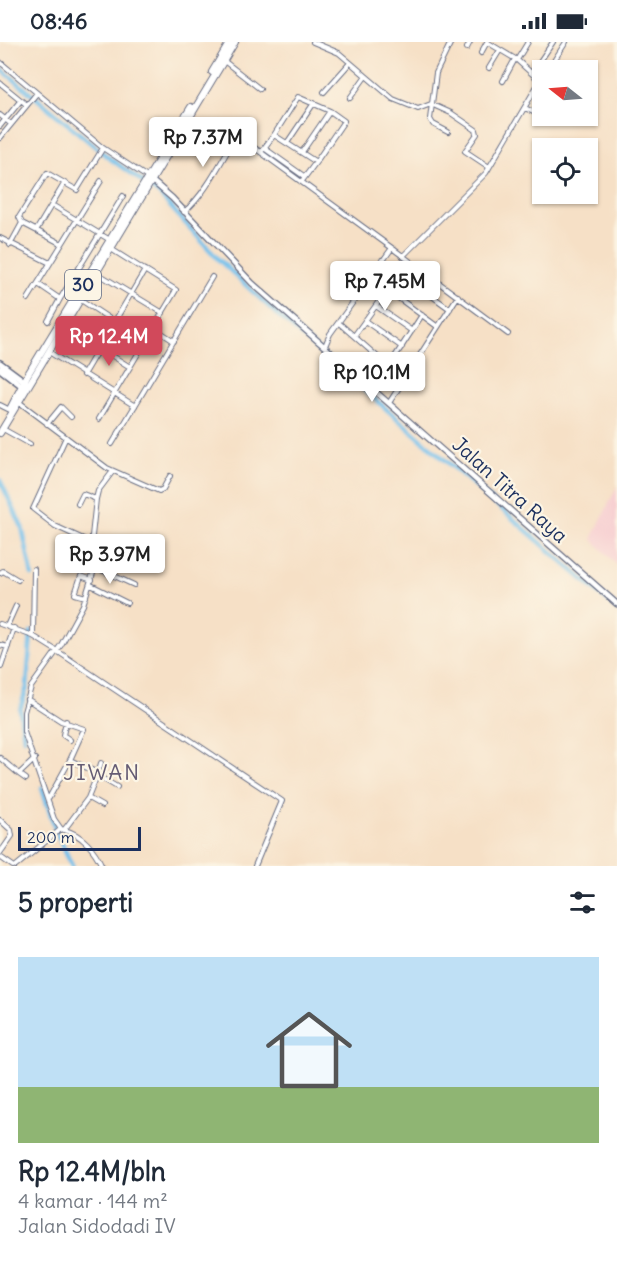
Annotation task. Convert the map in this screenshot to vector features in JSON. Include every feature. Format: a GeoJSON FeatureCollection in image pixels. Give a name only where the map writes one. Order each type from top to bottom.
{"type":"FeatureCollection","features":[{"type":"Feature","properties":{"kind":"highway","name":"30"},"geometry":{"type":"LineString","coordinates":[[1,429],[10,410],[112,244],[230,42]]}},
{"type":"Feature","properties":{"kind":"highway","name":"30"},"geometry":{"type":"LineString","coordinates":[[147,184],[235,42]]}},
{"type":"Feature","properties":{"kind":"highway","name":"30"},"geometry":{"type":"LineString","coordinates":[[1,429],[19,402],[25,385],[49,352],[97,273],[112,244]]}},
{"type":"Feature","properties":{"kind":"main road"},"geometry":{"type":"LineString","coordinates":[[0,363],[25,385]]}},
{"type":"Feature","properties":{"kind":"main road"},"geometry":{"type":"LineString","coordinates":[[0,369],[25,385]]}},
{"type":"Feature","properties":{"kind":"street"},"geometry":{"type":"LineString","coordinates":[[313,42],[339,53],[393,99],[411,108],[421,109],[431,104]]}},
{"type":"Feature","properties":{"kind":"street"},"geometry":{"type":"LineString","coordinates":[[448,132],[431,122],[431,104],[436,73],[451,42]]}},
{"type":"Feature","properties":{"kind":"street"},"geometry":{"type":"LineString","coordinates":[[467,48],[470,42]]}},
{"type":"Feature","properties":{"kind":"street"},"geometry":{"type":"LineString","coordinates":[[481,53],[487,42],[532,73]]}},
{"type":"Feature","properties":{"kind":"street"},"geometry":{"type":"LineString","coordinates":[[503,81],[528,42]]}},
{"type":"Feature","properties":{"kind":"street"},"geometry":{"type":"LineString","coordinates":[[541,60],[553,42]]}},
{"type":"Feature","properties":{"kind":"street"},"geometry":{"type":"LineString","coordinates":[[554,60],[566,42]]}},
{"type":"Feature","properties":{"kind":"street"},"geometry":{"type":"LineString","coordinates":[[489,68],[501,50]]}},
{"type":"Feature","properties":{"kind":"street"},"geometry":{"type":"LineString","coordinates":[[224,61],[260,89]]}},
{"type":"Feature","properties":{"kind":"street"},"geometry":{"type":"LineString","coordinates":[[0,62],[101,151],[147,184]]}},
{"type":"Feature","properties":{"kind":"street"},"geometry":{"type":"LineString","coordinates":[[324,92],[350,64]]}},
{"type":"Feature","properties":{"kind":"street"},"geometry":{"type":"LineString","coordinates":[[350,99],[365,77]]}},
{"type":"Feature","properties":{"kind":"street"},"geometry":{"type":"LineString","coordinates":[[0,83],[21,100],[29,103]]}},
{"type":"Feature","properties":{"kind":"street"},"geometry":{"type":"LineString","coordinates":[[0,138],[37,94]]}},
{"type":"Feature","properties":{"kind":"street"},"geometry":{"type":"LineString","coordinates":[[262,150],[298,97],[330,111],[344,121],[304,179]]}},
{"type":"Feature","properties":{"kind":"street"},"geometry":{"type":"LineString","coordinates":[[403,256],[467,195],[489,167],[532,97]]}},
{"type":"Feature","properties":{"kind":"street"},"geometry":{"type":"LineString","coordinates":[[0,126],[21,100]]}},
{"type":"Feature","properties":{"kind":"street"},"geometry":{"type":"LineString","coordinates":[[287,143],[314,103]]}},
{"type":"Feature","properties":{"kind":"street"},"geometry":{"type":"LineString","coordinates":[[431,104],[451,113],[476,130],[477,134],[465,151],[489,167]]}},
{"type":"Feature","properties":{"kind":"street"},"geometry":{"type":"LineString","coordinates":[[525,108],[532,111]]}},
{"type":"Feature","properties":{"kind":"street"},"geometry":{"type":"LineString","coordinates":[[302,152],[330,111]]}},
{"type":"Feature","properties":{"kind":"street"},"geometry":{"type":"LineString","coordinates":[[0,115],[11,124]]}},
{"type":"Feature","properties":{"kind":"street"},"geometry":{"type":"LineString","coordinates":[[186,124],[212,124],[262,150],[304,179],[508,334]]}},
{"type":"Feature","properties":{"kind":"street"},"geometry":{"type":"LineString","coordinates":[[184,212],[203,193],[211,175],[237,135]]}},
{"type":"Feature","properties":{"kind":"street"},"geometry":{"type":"LineString","coordinates":[[274,135],[316,162]]}},
{"type":"Feature","properties":{"kind":"street"},"geometry":{"type":"LineString","coordinates":[[62,244],[22,223],[19,217],[45,174],[77,190],[101,151]]}},
{"type":"Feature","properties":{"kind":"street"},"geometry":{"type":"LineString","coordinates":[[28,299],[101,181]]}},
{"type":"Feature","properties":{"kind":"street"},"geometry":{"type":"LineString","coordinates":[[37,229],[64,183]]}},
{"type":"Feature","properties":{"kind":"street","name":"Jalan Titra Raya"},"geometry":{"type":"LineString","coordinates":[[147,184],[172,198],[252,283],[617,604]]}},
{"type":"Feature","properties":{"kind":"street"},"geometry":{"type":"LineString","coordinates":[[48,321],[123,196]]}},
{"type":"Feature","properties":{"kind":"street"},"geometry":{"type":"LineString","coordinates":[[52,206],[100,235],[145,270],[176,290],[113,392],[99,419]]}},
{"type":"Feature","properties":{"kind":"street"},"geometry":{"type":"LineString","coordinates":[[10,245],[22,223]]}},
{"type":"Feature","properties":{"kind":"street"},"geometry":{"type":"LineString","coordinates":[[0,238],[50,263]]}},
{"type":"Feature","properties":{"kind":"street"},"geometry":{"type":"LineString","coordinates":[[325,346],[392,248]]}},
{"type":"Feature","properties":{"kind":"street"},"geometry":{"type":"LineString","coordinates":[[382,260],[450,309]]}},
{"type":"Feature","properties":{"kind":"street"},"geometry":{"type":"LineString","coordinates":[[83,375],[145,270]]}},
{"type":"Feature","properties":{"kind":"street"},"geometry":{"type":"LineString","coordinates":[[97,273],[163,313]]}},
{"type":"Feature","properties":{"kind":"street"},"geometry":{"type":"LineString","coordinates":[[112,444],[212,277]]}},
{"type":"Feature","properties":{"kind":"street"},"geometry":{"type":"LineString","coordinates":[[371,278],[438,327]]}},
{"type":"Feature","properties":{"kind":"street"},"geometry":{"type":"LineString","coordinates":[[38,284],[60,299]]}},
{"type":"Feature","properties":{"kind":"street"},"geometry":{"type":"LineString","coordinates":[[354,336],[387,290]]}},
{"type":"Feature","properties":{"kind":"street"},"geometry":{"type":"LineString","coordinates":[[389,403],[458,296]]}},
{"type":"Feature","properties":{"kind":"street"},"geometry":{"type":"LineString","coordinates":[[80,299],[145,342]]}},
{"type":"Feature","properties":{"kind":"street"},"geometry":{"type":"LineString","coordinates":[[376,306],[412,331]]}},
{"type":"Feature","properties":{"kind":"street"},"geometry":{"type":"LineString","coordinates":[[389,366],[422,315]]}},
{"type":"Feature","properties":{"kind":"street"},"geometry":{"type":"LineString","coordinates":[[365,321],[402,347]]}},
{"type":"Feature","properties":{"kind":"street"},"geometry":{"type":"LineString","coordinates":[[339,323],[404,380]]}},
{"type":"Feature","properties":{"kind":"street"},"geometry":{"type":"LineString","coordinates":[[65,326],[130,367]]}},
{"type":"Feature","properties":{"kind":"street"},"geometry":{"type":"LineString","coordinates":[[154,328],[174,340]]}},
{"type":"Feature","properties":{"kind":"street"},"geometry":{"type":"LineString","coordinates":[[49,352],[135,406]]}},
{"type":"Feature","properties":{"kind":"street"},"geometry":{"type":"LineString","coordinates":[[19,402],[113,471],[159,491],[170,476]]}},
{"type":"Feature","properties":{"kind":"street"},"geometry":{"type":"LineString","coordinates":[[0,405],[10,410]]}},
{"type":"Feature","properties":{"kind":"street"},"geometry":{"type":"LineString","coordinates":[[47,424],[61,407],[71,417]]}},
{"type":"Feature","properties":{"kind":"street"},"geometry":{"type":"LineString","coordinates":[[1,429],[30,444]]}},
{"type":"Feature","properties":{"kind":"street"},"geometry":{"type":"LineString","coordinates":[[66,437],[33,509],[55,526],[92,543]]}},
{"type":"Feature","properties":{"kind":"street"},"geometry":{"type":"LineString","coordinates":[[102,866],[98,856],[78,834],[63,829],[54,819],[22,723],[33,684],[57,651],[86,597],[95,567],[92,543],[96,499],[98,491],[113,471]]}},
{"type":"Feature","properties":{"kind":"street"},"geometry":{"type":"LineString","coordinates":[[78,504],[83,494],[96,499]]}},
{"type":"Feature","properties":{"kind":"street"},"geometry":{"type":"LineString","coordinates":[[94,553],[125,562]]}},
{"type":"Feature","properties":{"kind":"street"},"geometry":{"type":"LineString","coordinates":[[95,567],[134,585]]}},
{"type":"Feature","properties":{"kind":"street"},"geometry":{"type":"LineString","coordinates":[[33,636],[34,569]]}},
{"type":"Feature","properties":{"kind":"street"},"geometry":{"type":"LineString","coordinates":[[0,573],[3,571],[18,580]]}},
{"type":"Feature","properties":{"kind":"street"},"geometry":{"type":"LineString","coordinates":[[86,597],[75,594],[81,576],[128,603]]}},
{"type":"Feature","properties":{"kind":"street"},"geometry":{"type":"LineString","coordinates":[[7,626],[16,606]]}},
{"type":"Feature","properties":{"kind":"street"},"geometry":{"type":"LineString","coordinates":[[0,624],[33,636],[57,651],[282,801],[255,866]]}},
{"type":"Feature","properties":{"kind":"street"},"geometry":{"type":"LineString","coordinates":[[1,667],[14,628]]}},
{"type":"Feature","properties":{"kind":"street"},"geometry":{"type":"LineString","coordinates":[[0,645],[8,647]]}},
{"type":"Feature","properties":{"kind":"street"},"geometry":{"type":"LineString","coordinates":[[27,699],[84,729],[48,799]]}},
{"type":"Feature","properties":{"kind":"street"},"geometry":{"type":"LineString","coordinates":[[66,721],[63,735],[70,740]]}},
{"type":"Feature","properties":{"kind":"street"},"geometry":{"type":"LineString","coordinates":[[0,758],[26,779]]}},
{"type":"Feature","properties":{"kind":"street"},"geometry":{"type":"LineString","coordinates":[[19,774],[34,760]]}},
{"type":"Feature","properties":{"kind":"street"},"geometry":{"type":"LineString","coordinates":[[70,760],[98,774],[117,787]]}},
{"type":"Feature","properties":{"kind":"street"},"geometry":{"type":"LineString","coordinates":[[0,820],[12,833],[0,855],[15,866],[63,829],[88,798],[101,763]]}},
{"type":"Feature","properties":{"kind":"street"},"geometry":{"type":"LineString","coordinates":[[88,798],[102,806]]}},
{"type":"Feature","properties":{"kind":"shaded area"},"geometry":{"type":"Polygon","coordinates":[[[617,486],[617,565],[592,539],[617,486]]]}},
{"type":"Feature","properties":{"kind":"waterway"},"geometry":{"type":"LineString","coordinates":[[0,68],[109,158],[158,193],[218,259],[279,316],[617,609]]}},
{"type":"Feature","properties":{"kind":"waterway"},"geometry":{"type":"LineString","coordinates":[[0,480],[22,527],[32,575]]}},
{"type":"Feature","properties":{"kind":"waterway"},"geometry":{"type":"LineString","coordinates":[[24,738],[20,710],[27,687],[31,632]]}},
{"type":"Feature","properties":{"kind":"waterway"},"geometry":{"type":"LineString","coordinates":[[42,788],[56,831]]}},
{"type":"Feature","properties":{"kind":"waterway"},"geometry":{"type":"LineString","coordinates":[[58,835],[72,866]]}},
{"type":"Feature","properties":{"kind":"district","name":"JIWAN"},"geometry":{"type":"Point","coordinates":[102,772]}}]}
